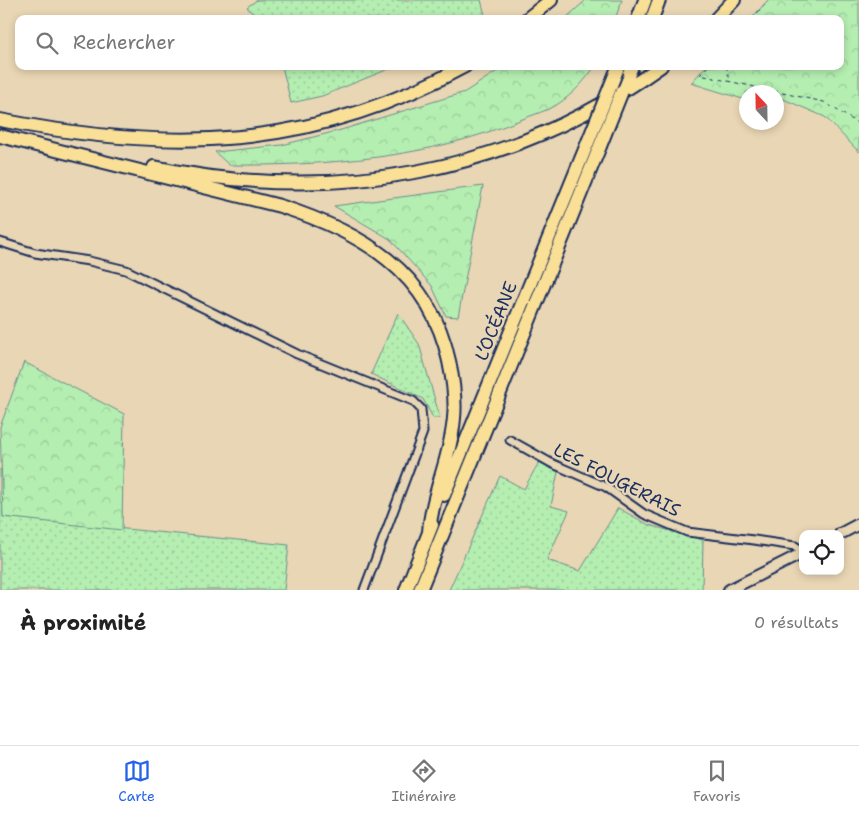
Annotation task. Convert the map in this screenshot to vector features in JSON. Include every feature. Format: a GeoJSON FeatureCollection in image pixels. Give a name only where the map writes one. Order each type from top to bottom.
{"type":"FeatureCollection","features":[{"type":"Feature","properties":{"kind":"highway"},"geometry":{"type":"LineString","coordinates":[[532,15],[551,0]]}},
{"type":"Feature","properties":{"kind":"highway"},"geometry":{"type":"LineString","coordinates":[[543,15],[562,0]]}},
{"type":"Feature","properties":{"kind":"highway"},"geometry":{"type":"LineString","coordinates":[[720,15],[734,0]]}},
{"type":"Feature","properties":{"kind":"highway"},"geometry":{"type":"LineString","coordinates":[[642,15],[656,1]]}},
{"type":"Feature","properties":{"kind":"highway"},"geometry":{"type":"LineString","coordinates":[[653,15],[656,1]]}},
{"type":"Feature","properties":{"kind":"highway"},"geometry":{"type":"LineString","coordinates":[[0,120],[39,128],[112,138],[173,141],[225,140],[320,124],[368,110],[420,89],[457,70]]}},
{"type":"Feature","properties":{"kind":"highway","name":"L’OCÉANE"},"geometry":{"type":"LineString","coordinates":[[420,590],[624,70]]}},
{"type":"Feature","properties":{"kind":"highway"},"geometry":{"type":"LineString","coordinates":[[0,135],[163,169],[215,177],[301,184],[370,180],[464,162],[501,151],[586,113],[633,86],[655,70]]}},
{"type":"Feature","properties":{"kind":"highway"},"geometry":{"type":"LineString","coordinates":[[0,135],[280,206],[322,220],[353,235],[395,266],[414,286],[438,325],[446,348],[453,383],[454,418],[443,475],[430,512],[429,532]]}},
{"type":"Feature","properties":{"kind":"highway","name":"L’OCÉANE"},"geometry":{"type":"LineString","coordinates":[[406,590],[594,144]]}},
{"type":"Feature","properties":{"kind":"street"},"geometry":{"type":"LineString","coordinates":[[0,242],[35,253],[89,261],[126,270],[297,354],[413,402],[421,410],[423,432],[364,590]]}},
{"type":"Feature","properties":{"kind":"street","name":"LES FOUGERAIS"},"geometry":{"type":"LineString","coordinates":[[510,440],[551,463],[606,487],[644,514],[687,532],[795,546],[799,549]]}},
{"type":"Feature","properties":{"kind":"street"},"geometry":{"type":"LineString","coordinates":[[844,532],[859,524]]}},
{"type":"Feature","properties":{"kind":"street"},"geometry":{"type":"LineString","coordinates":[[729,590],[799,554]]}},
{"type":"Feature","properties":{"kind":"path"},"geometry":{"type":"LineString","coordinates":[[756,15],[769,0]]}},
{"type":"Feature","properties":{"kind":"path"},"geometry":{"type":"LineString","coordinates":[[704,70],[700,75],[824,102],[859,124]]}},
{"type":"Feature","properties":{"kind":"path"},"geometry":{"type":"LineString","coordinates":[[727,70],[731,81]]}},
{"type":"Feature","properties":{"kind":"green space"},"geometry":{"type":"Polygon","coordinates":[[[257,0],[481,0],[485,15],[254,15],[247,7],[257,0]]]}},
{"type":"Feature","properties":{"kind":"green space"},"geometry":{"type":"Polygon","coordinates":[[[586,0],[622,0],[616,15],[569,15],[586,0]]]}},
{"type":"Feature","properties":{"kind":"green space"},"geometry":{"type":"Polygon","coordinates":[[[768,0],[859,0],[859,152],[825,117],[784,99],[784,85],[739,85],[739,98],[691,83],[702,70],[844,70],[844,15],[755,15],[768,0]]]}},
{"type":"Feature","properties":{"kind":"green space"},"geometry":{"type":"Polygon","coordinates":[[[283,70],[386,70],[322,96],[291,103],[283,70]]]}},
{"type":"Feature","properties":{"kind":"green space"},"geometry":{"type":"Polygon","coordinates":[[[499,70],[592,70],[574,92],[554,106],[539,113],[486,133],[414,151],[340,161],[266,165],[229,165],[215,152],[282,145],[341,130],[465,92],[499,70]]]}},
{"type":"Feature","properties":{"kind":"green space"},"geometry":{"type":"Polygon","coordinates":[[[483,186],[458,317],[446,316],[432,286],[390,239],[334,206],[483,186]]]}},
{"type":"Feature","properties":{"kind":"green space"},"geometry":{"type":"Polygon","coordinates":[[[398,313],[419,344],[440,418],[433,418],[423,399],[371,374],[398,313]]]}},
{"type":"Feature","properties":{"kind":"green space"},"geometry":{"type":"Polygon","coordinates":[[[24,362],[124,414],[122,530],[3,517],[0,427],[24,362]]]}},
{"type":"Feature","properties":{"kind":"green space"},"geometry":{"type":"Polygon","coordinates":[[[539,462],[558,472],[551,506],[569,511],[547,560],[580,571],[618,508],[649,525],[703,540],[702,590],[449,590],[500,476],[524,489],[539,462]]]}},
{"type":"Feature","properties":{"kind":"green space"},"geometry":{"type":"Polygon","coordinates":[[[0,469],[2,470],[3,517],[289,545],[284,590],[0,590],[0,469]]]}}]}
